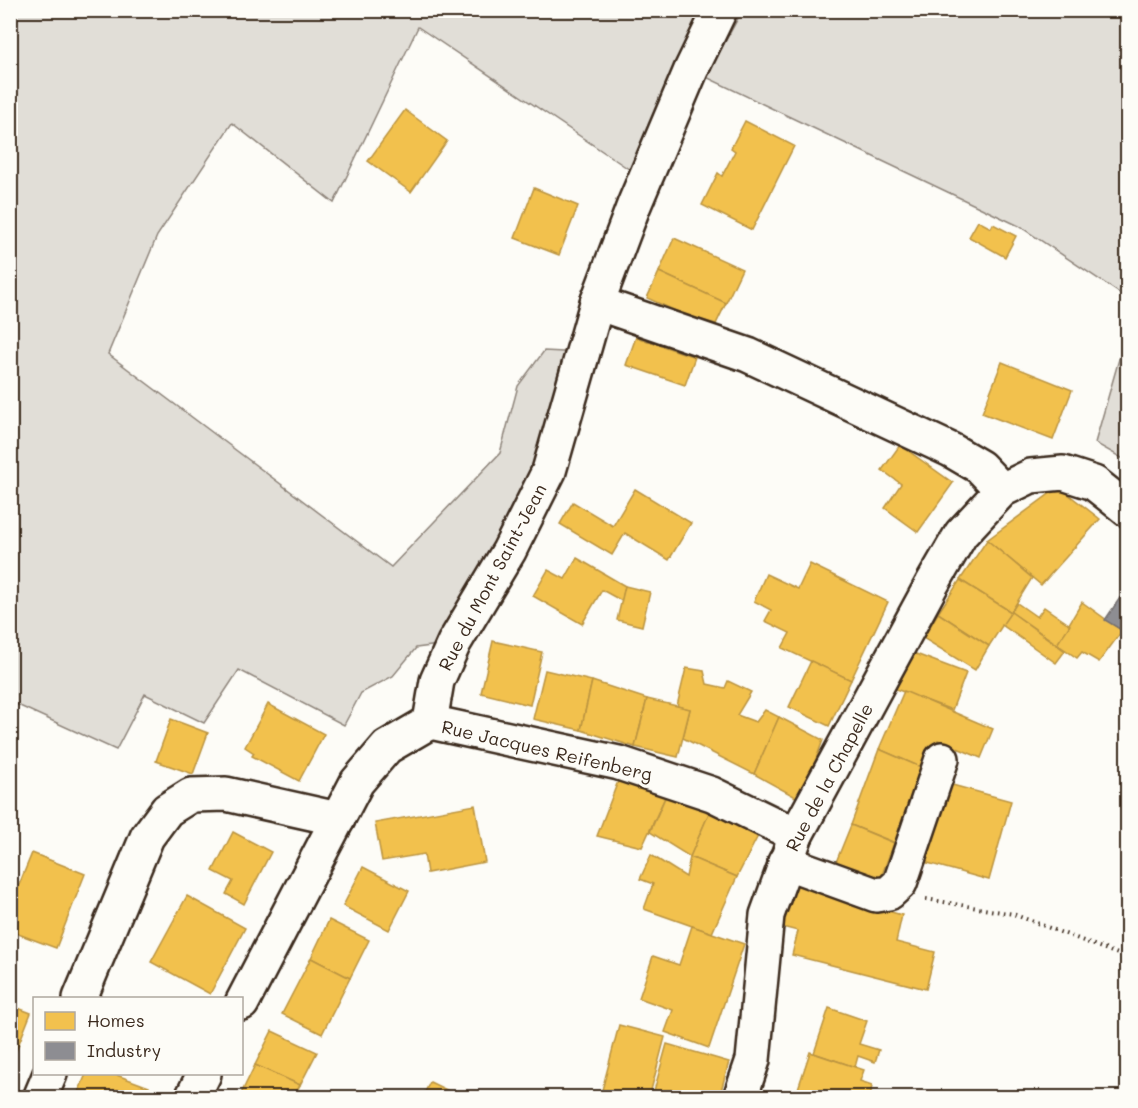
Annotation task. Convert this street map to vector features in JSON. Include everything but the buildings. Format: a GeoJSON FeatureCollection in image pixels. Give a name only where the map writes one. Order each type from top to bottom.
{"type":"FeatureCollection","features":[{"type":"Feature","properties":{"kind":"street","name":"Rue du Mont Saint-Jean"},"geometry":{"type":"LineString","coordinates":[[430,722],[436,681],[454,643],[509,551],[549,471],[597,303],[634,205],[691,70],[720,10]]}},
{"type":"Feature","properties":{"kind":"street"},"geometry":{"type":"LineString","coordinates":[[597,303],[748,355],[951,450],[980,467],[1002,490]]}},
{"type":"Feature","properties":{"kind":"street","name":"Rue de la Chapelle"},"geometry":{"type":"LineString","coordinates":[[740,1098],[753,1060],[767,915],[791,849],[961,534],[1002,490],[1031,476],[1063,473],[1094,483],[1128,510]]}},
{"type":"Feature","properties":{"kind":"street"},"geometry":{"type":"LineString","coordinates":[[243,1001],[357,782],[387,747],[430,722]]}},
{"type":"Feature","properties":{"kind":"street","name":"Rue Jacques Reifenberg"},"geometry":{"type":"LineString","coordinates":[[430,722],[619,763],[712,794],[791,849],[876,895],[889,893]]}},
{"type":"Feature","properties":{"kind":"street"},"geometry":{"type":"LineString","coordinates":[[889,893],[900,883],[942,759]]}},
{"type":"Feature","properties":{"kind":"street"},"geometry":{"type":"LineString","coordinates":[[81,997],[147,837],[167,810],[191,795],[226,794],[338,819]]}},
{"type":"Feature","properties":{"kind":"street"},"geometry":{"type":"LineString","coordinates":[[40,1098],[50,1075]]}},
{"type":"Feature","properties":{"kind":"street"},"geometry":{"type":"LineString","coordinates":[[192,1098],[204,1075]]}},
{"type":"Feature","properties":{"kind":"path"},"geometry":{"type":"LineString","coordinates":[[889,893],[1013,914],[1128,958]]}},
{"type":"Feature","properties":{"kind":"path"},"geometry":{"type":"LineString","coordinates":[[1124,1098],[1128,1090]]}},
{"type":"Feature","properties":{"kind":"shaded area"},"geometry":{"type":"Polygon","coordinates":[[[10,11],[730,11],[645,180],[418,27],[334,203],[232,123],[157,236],[108,354],[391,567],[500,453],[518,386],[544,351],[583,353],[509,551],[454,643],[416,648],[393,676],[361,693],[344,725],[239,670],[204,723],[145,694],[116,750],[11,702],[10,11]]]}},
{"type":"Feature","properties":{"kind":"shaded area"},"geometry":{"type":"Polygon","coordinates":[[[742,11],[1127,11],[1127,298],[1019,226],[706,77],[742,11]]]}},
{"type":"Feature","properties":{"kind":"shaded area"},"geometry":{"type":"Polygon","coordinates":[[[1127,331],[1127,461],[1095,443],[1127,331]]]}}]}
